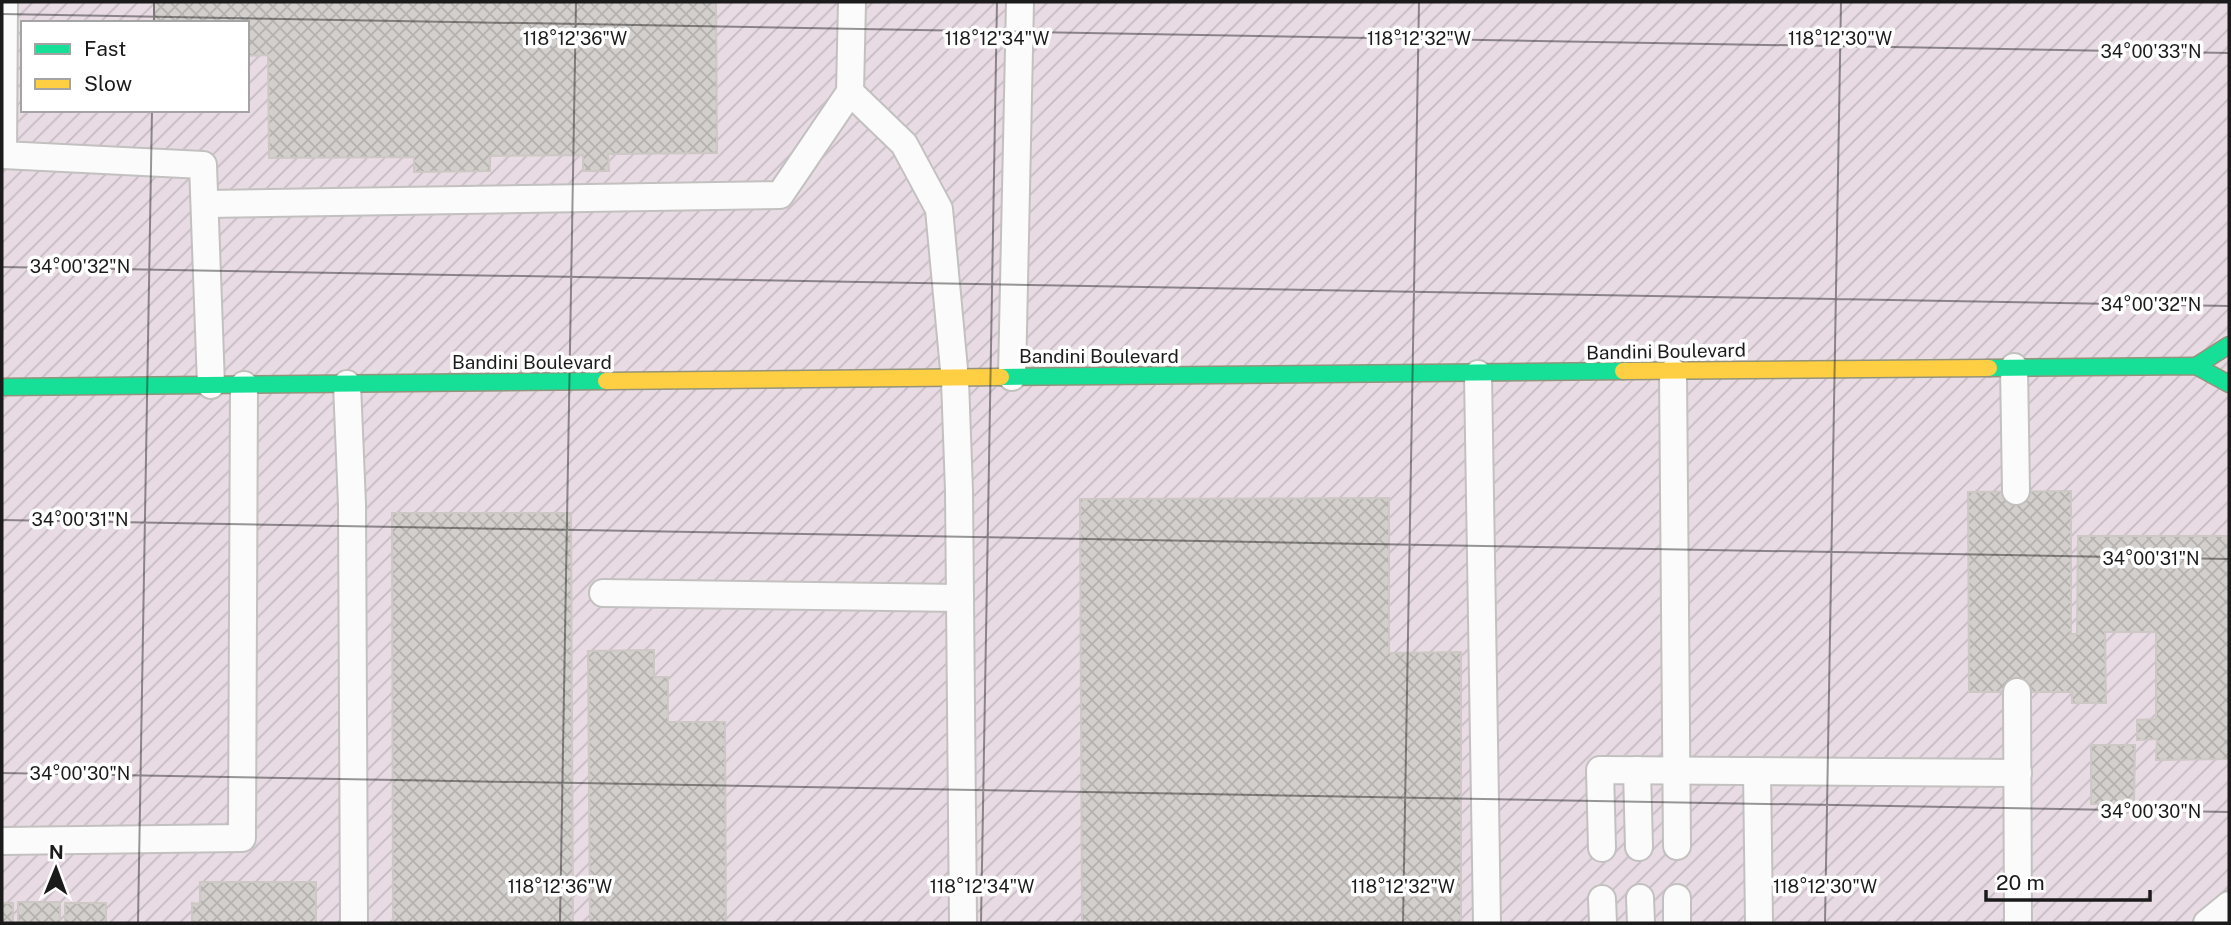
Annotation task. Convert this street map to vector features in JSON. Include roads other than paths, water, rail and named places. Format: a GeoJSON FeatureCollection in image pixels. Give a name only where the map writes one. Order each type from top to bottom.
{"type":"FeatureCollection","features":[{"type":"Feature","properties":{"kind":"main road"},"geometry":{"type":"LineString","coordinates":[[2196,366],[2229,345]]}},
{"type":"Feature","properties":{"kind":"main road","name":"Bandini Boulevard"},"geometry":{"type":"LineString","coordinates":[[2,387],[955,380],[1012,377],[2196,366],[2229,384]]}},
{"type":"Feature","properties":{"kind":"lane"},"geometry":{"type":"LineString","coordinates":[[4,2],[3,155],[203,165],[211,385]]}},
{"type":"Feature","properties":{"kind":"lane"},"geometry":{"type":"LineString","coordinates":[[205,204],[780,195],[850,92],[852,2]]}},
{"type":"Feature","properties":{"kind":"lane"},"geometry":{"type":"LineString","coordinates":[[1012,377],[1020,2]]}},
{"type":"Feature","properties":{"kind":"lane"},"geometry":{"type":"LineString","coordinates":[[850,92],[904,144],[939,209],[955,380],[963,923]]}},
{"type":"Feature","properties":{"kind":"lane"},"geometry":{"type":"LineString","coordinates":[[2014,368],[2016,491]]}},
{"type":"Feature","properties":{"kind":"lane"},"geometry":{"type":"LineString","coordinates":[[1673,372],[1677,846]]}},
{"type":"Feature","properties":{"kind":"lane"},"geometry":{"type":"LineString","coordinates":[[1478,374],[1486,923]]}},
{"type":"Feature","properties":{"kind":"lane"},"geometry":{"type":"LineString","coordinates":[[347,384],[352,504],[354,923]]}},
{"type":"Feature","properties":{"kind":"lane"},"geometry":{"type":"LineString","coordinates":[[2,841],[242,838],[244,385]]}},
{"type":"Feature","properties":{"kind":"lane"},"geometry":{"type":"LineString","coordinates":[[603,593],[960,598]]}},
{"type":"Feature","properties":{"kind":"lane"},"geometry":{"type":"LineString","coordinates":[[2017,692],[2018,923]]}},
{"type":"Feature","properties":{"kind":"lane"},"geometry":{"type":"LineString","coordinates":[[1602,848],[1600,770],[2018,773]]}},
{"type":"Feature","properties":{"kind":"lane"},"geometry":{"type":"LineString","coordinates":[[1637,770],[1639,847]]}},
{"type":"Feature","properties":{"kind":"lane"},"geometry":{"type":"LineString","coordinates":[[1757,771],[1759,923]]}},
{"type":"Feature","properties":{"kind":"lane"},"geometry":{"type":"LineString","coordinates":[[2207,923],[2229,905]]}}]}
